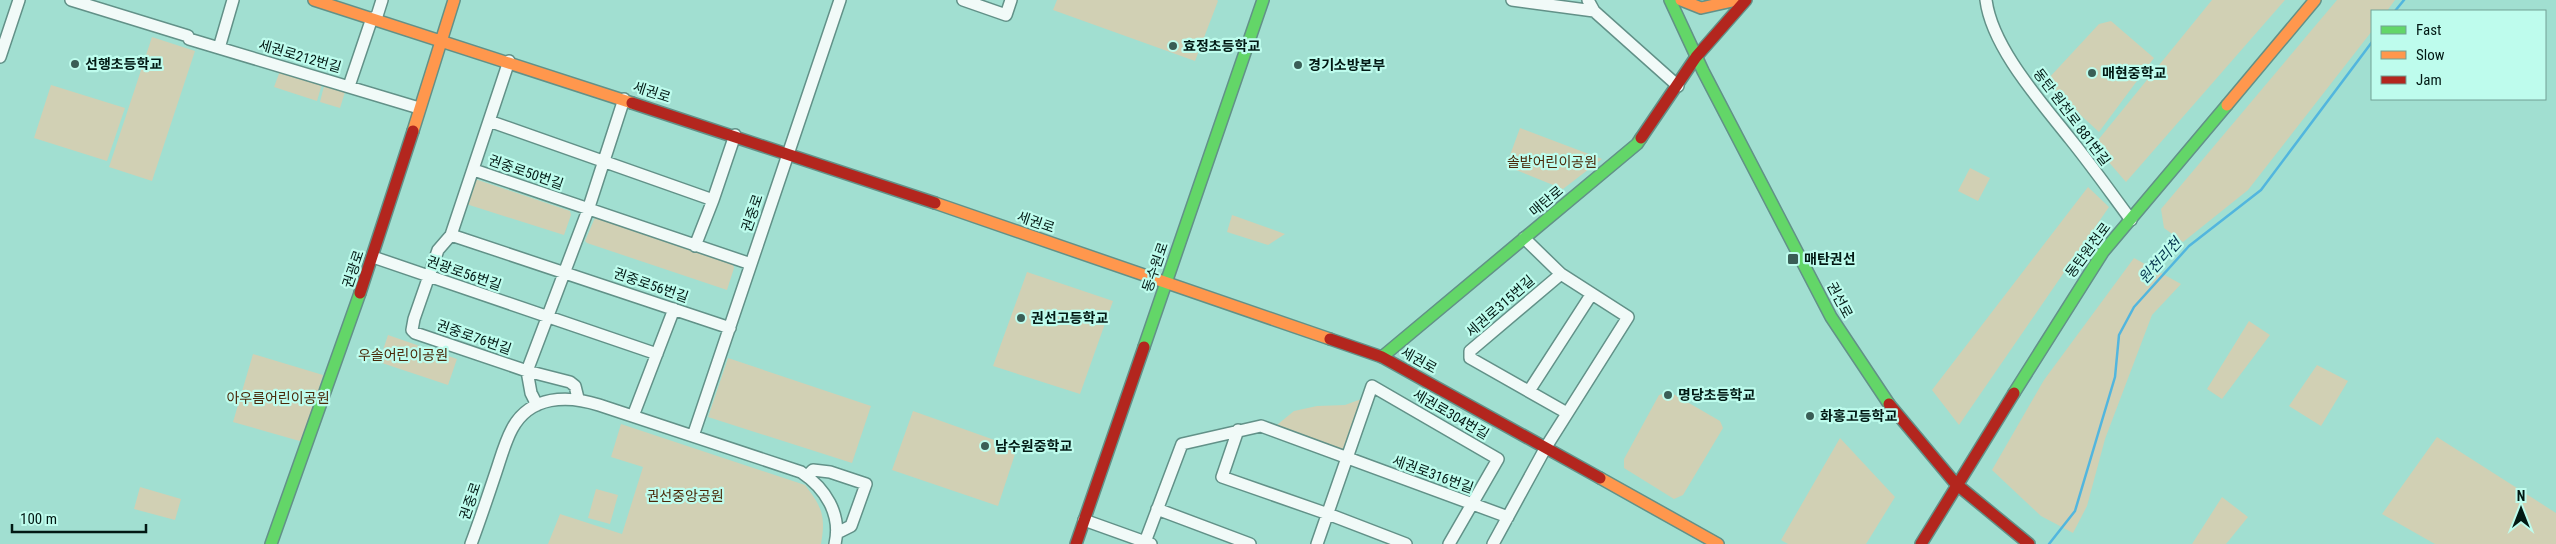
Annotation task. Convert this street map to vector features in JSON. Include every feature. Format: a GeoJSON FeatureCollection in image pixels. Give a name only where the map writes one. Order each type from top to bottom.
{"type":"FeatureCollection","features":[{"type":"Feature","properties":{"kind":"street"},"geometry":{"type":"LineString","coordinates":[[0,57],[19,0]]}},
{"type":"Feature","properties":{"kind":"street","name":"세권로212번길"},"geometry":{"type":"LineString","coordinates":[[71,0],[219,48],[419,108]]}},
{"type":"Feature","properties":{"kind":"street"},"geometry":{"type":"LineString","coordinates":[[219,48],[233,0]]}},
{"type":"Feature","properties":{"kind":"street","name":"세권로"},"geometry":{"type":"LineString","coordinates":[[314,0],[441,39],[789,152],[1382,357],[1718,544]]}},
{"type":"Feature","properties":{"kind":"street"},"geometry":{"type":"LineString","coordinates":[[349,86],[382,0]]}},
{"type":"Feature","properties":{"kind":"street","name":"권광로"},"geometry":{"type":"LineString","coordinates":[[271,544],[373,257],[454,0]]}},
{"type":"Feature","properties":{"kind":"street","name":"권중로"},"geometry":{"type":"LineString","coordinates":[[693,436],[840,0]]}},
{"type":"Feature","properties":{"kind":"street"},"geometry":{"type":"LineString","coordinates":[[963,0],[1006,16],[1011,0]]}},
{"type":"Feature","properties":{"kind":"street","name":"동수원로"},"geometry":{"type":"LineString","coordinates":[[1076,544],[1262,0]]}},
{"type":"Feature","properties":{"kind":"street"},"geometry":{"type":"LineString","coordinates":[[1512,0],[1532,1],[1594,11]]}},
{"type":"Feature","properties":{"kind":"street"},"geometry":{"type":"LineString","coordinates":[[1588,0],[1594,11],[1678,86]]}},
{"type":"Feature","properties":{"kind":"street","name":"권선로"},"geometry":{"type":"LineString","coordinates":[[1670,0],[1696,57],[1831,318],[1849,347],[1890,405],[1956,484],[2029,544]]}},
{"type":"Feature","properties":{"kind":"street"},"geometry":{"type":"LineString","coordinates":[[1681,0],[1699,10],[1713,8],[1737,0]]}},
{"type":"Feature","properties":{"kind":"street","name":"매탄로"},"geometry":{"type":"LineString","coordinates":[[1382,357],[1638,144],[1696,57],[1746,0]]}},
{"type":"Feature","properties":{"kind":"street","name":"동탄 원천로 881번길"},"geometry":{"type":"LineString","coordinates":[[1986,0],[2003,43],[2032,93],[2071,140],[2131,220]]}},
{"type":"Feature","properties":{"kind":"street","name":"동탄원천로"},"geometry":{"type":"LineString","coordinates":[[1921,544],[1956,484],[2086,277],[2131,220],[2315,0]]}},
{"type":"Feature","properties":{"kind":"street","name":"권중로50번길"},"geometry":{"type":"LineString","coordinates":[[509,61],[474,170],[751,264]]}},
{"type":"Feature","properties":{"kind":"street"},"geometry":{"type":"LineString","coordinates":[[537,406],[531,393],[527,371],[563,271],[588,210],[624,99]]}},
{"type":"Feature","properties":{"kind":"street"},"geometry":{"type":"LineString","coordinates":[[489,122],[713,200]]}},
{"type":"Feature","properties":{"kind":"street"},"geometry":{"type":"LineString","coordinates":[[695,246],[735,135]]}},
{"type":"Feature","properties":{"kind":"street"},"geometry":{"type":"LineString","coordinates":[[429,277],[438,250],[451,235],[474,170]]}},
{"type":"Feature","properties":{"kind":"street","name":"권중로56번길"},"geometry":{"type":"LineString","coordinates":[[451,235],[730,328]]}},
{"type":"Feature","properties":{"kind":"street"},"geometry":{"type":"LineString","coordinates":[[1493,544],[1546,447],[1628,317],[1561,274],[1524,238]]}},
{"type":"Feature","properties":{"kind":"street","name":"권광로56번길"},"geometry":{"type":"LineString","coordinates":[[373,257],[657,354]]}},
{"type":"Feature","properties":{"kind":"street","name":"세권로315번길"},"geometry":{"type":"LineString","coordinates":[[1561,274],[1470,351],[1470,358],[1568,413]]}},
{"type":"Feature","properties":{"kind":"street","name":"권중로76번길"},"geometry":{"type":"LineString","coordinates":[[429,277],[414,319],[412,330],[415,333],[527,371]]}},
{"type":"Feature","properties":{"kind":"street"},"geometry":{"type":"LineString","coordinates":[[1528,391],[1591,295]]}},
{"type":"Feature","properties":{"kind":"street"},"geometry":{"type":"LineString","coordinates":[[633,416],[674,309]]}},
{"type":"Feature","properties":{"kind":"street"},"geometry":{"type":"LineString","coordinates":[[527,371],[570,382],[575,386],[578,398]]}},
{"type":"Feature","properties":{"kind":"street","name":"세권로304번길"},"geometry":{"type":"LineString","coordinates":[[1317,544],[1372,386],[1498,458],[1449,544]]}},
{"type":"Feature","properties":{"kind":"street","name":"권중로"},"geometry":{"type":"LineString","coordinates":[[472,544],[503,448],[513,427],[525,413],[537,406],[555,399],[578,398],[807,476],[819,486],[829,501],[835,516],[836,538]]}},
{"type":"Feature","properties":{"kind":"street"},"geometry":{"type":"LineString","coordinates":[[1084,520],[1148,543],[1157,509],[1182,444],[1238,430],[1261,426],[1347,459]]}},
{"type":"Feature","properties":{"kind":"street"},"geometry":{"type":"LineString","coordinates":[[1238,430],[1222,477],[1328,514],[1406,544]]}},
{"type":"Feature","properties":{"kind":"street","name":"세권로316번길"},"geometry":{"type":"LineString","coordinates":[[1347,459],[1508,517]]}},
{"type":"Feature","properties":{"kind":"street"},"geometry":{"type":"LineString","coordinates":[[807,476],[813,470],[830,472],[866,484],[851,526],[836,538]]}},
{"type":"Feature","properties":{"kind":"street"},"geometry":{"type":"LineString","coordinates":[[1157,509],[1250,544]]}},
{"type":"Feature","properties":{"kind":"green space","name":"효정초등학교"},"geometry":{"type":"Polygon","coordinates":[[[1057,0],[1218,1],[1195,61],[1053,10],[1057,0]]]}},
{"type":"Feature","properties":{"kind":"green space"},"geometry":{"type":"Polygon","coordinates":[[[2212,0],[2285,0],[2126,182],[2094,145],[2212,0]]]}},
{"type":"Feature","properties":{"kind":"green space"},"geometry":{"type":"Polygon","coordinates":[[[2337,0],[2395,0],[2388,10],[2371,10],[2371,32],[2248,190],[2183,242],[2164,228],[2161,209],[2337,0]]]}},
{"type":"Feature","properties":{"kind":"green space"},"geometry":{"type":"Polygon","coordinates":[[[2111,21],[2154,58],[2099,132],[2050,87],[2047,80],[2099,24],[2111,21]]]}},
{"type":"Feature","properties":{"kind":"green space"},"geometry":{"type":"Polygon","coordinates":[[[152,37],[195,51],[152,181],[109,167],[152,37]]]}},
{"type":"Feature","properties":{"kind":"green space"},"geometry":{"type":"Polygon","coordinates":[[[280,71],[322,84],[317,101],[274,87],[280,71]]]}},
{"type":"Feature","properties":{"kind":"green space"},"geometry":{"type":"Polygon","coordinates":[[[51,85],[125,108],[107,161],[34,138],[51,85]]]}},
{"type":"Feature","properties":{"kind":"green space"},"geometry":{"type":"Polygon","coordinates":[[[324,86],[345,92],[340,108],[320,102],[324,86]]]}},
{"type":"Feature","properties":{"kind":"green space","name":"솔밭어린이공원"},"geometry":{"type":"Polygon","coordinates":[[[1520,128],[1602,159],[1563,189],[1506,166],[1520,128]]]}},
{"type":"Feature","properties":{"kind":"green space"},"geometry":{"type":"Polygon","coordinates":[[[1970,168],[1990,178],[1978,201],[1958,191],[1970,168]]]}},
{"type":"Feature","properties":{"kind":"green space"},"geometry":{"type":"Polygon","coordinates":[[[472,178],[570,211],[571,215],[564,235],[463,203],[472,178]]]}},
{"type":"Feature","properties":{"kind":"green space"},"geometry":{"type":"Polygon","coordinates":[[[2088,187],[2109,207],[1959,425],[1932,390],[2088,187]]]}},
{"type":"Feature","properties":{"kind":"green space"},"geometry":{"type":"Polygon","coordinates":[[[596,215],[732,260],[734,268],[727,290],[587,243],[585,241],[596,215]]]}},
{"type":"Feature","properties":{"kind":"green space"},"geometry":{"type":"Polygon","coordinates":[[[1232,215],[1285,234],[1268,245],[1227,232],[1232,215]]]}},
{"type":"Feature","properties":{"kind":"green space"},"geometry":{"type":"Polygon","coordinates":[[[2134,258],[2181,284],[2152,315],[2105,439],[2087,506],[2073,533],[2041,516],[1992,470],[2044,380],[2134,258]]]}},
{"type":"Feature","properties":{"kind":"green space"},"geometry":{"type":"Polygon","coordinates":[[[1027,272],[1113,301],[1080,394],[993,366],[1027,272]]]}},
{"type":"Feature","properties":{"kind":"green space"},"geometry":{"type":"Polygon","coordinates":[[[2249,321],[2270,335],[2222,399],[2207,389],[2249,321]]]}},
{"type":"Feature","properties":{"kind":"green space","name":"우솔어린이공원"},"geometry":{"type":"Polygon","coordinates":[[[388,335],[457,359],[448,385],[379,362],[388,335]]]}},
{"type":"Feature","properties":{"kind":"green space","name":"아우름어린이공원"},"geometry":{"type":"Polygon","coordinates":[[[253,354],[323,375],[303,442],[233,422],[253,354]]]}},
{"type":"Feature","properties":{"kind":"green space"},"geometry":{"type":"Polygon","coordinates":[[[728,358],[871,406],[852,463],[708,417],[728,358]]]}},
{"type":"Feature","properties":{"kind":"green space"},"geometry":{"type":"Polygon","coordinates":[[[2317,365],[2348,381],[2321,426],[2289,406],[2317,365]]]}},
{"type":"Feature","properties":{"kind":"green space"},"geometry":{"type":"Polygon","coordinates":[[[1670,392],[1720,421],[1723,428],[1683,495],[1674,499],[1624,468],[1624,459],[1659,395],[1670,392]]]}},
{"type":"Feature","properties":{"kind":"green space"},"geometry":{"type":"Polygon","coordinates":[[[1364,398],[1345,456],[1272,429],[1294,411],[1317,406],[1345,405],[1364,398]]]}},
{"type":"Feature","properties":{"kind":"green space"},"geometry":{"type":"Polygon","coordinates":[[[913,411],[1017,448],[998,506],[892,470],[913,411]]]}},
{"type":"Feature","properties":{"kind":"green space","name":"권선중앙공원"},"geometry":{"type":"Polygon","coordinates":[[[621,424],[805,485],[819,506],[823,519],[821,544],[548,544],[560,514],[622,534],[643,467],[611,457],[621,424]]]}},
{"type":"Feature","properties":{"kind":"green space"},"geometry":{"type":"Polygon","coordinates":[[[2437,437],[2556,513],[2556,544],[2435,544],[2382,514],[2437,437]]]}},
{"type":"Feature","properties":{"kind":"green space"},"geometry":{"type":"Polygon","coordinates":[[[1840,438],[1895,497],[1866,544],[1788,544],[1781,540],[1840,438]]]}},
{"type":"Feature","properties":{"kind":"green space"},"geometry":{"type":"Polygon","coordinates":[[[140,487],[181,499],[175,520],[134,509],[140,487]]]}},
{"type":"Feature","properties":{"kind":"green space"},"geometry":{"type":"Polygon","coordinates":[[[596,489],[618,495],[610,524],[588,518],[596,489]]]}},
{"type":"Feature","properties":{"kind":"green space"},"geometry":{"type":"Polygon","coordinates":[[[2222,497],[2248,517],[2226,544],[2192,544],[2222,497]]]}},
{"type":"Feature","properties":{"kind":"waterway","name":"원천리천"},"geometry":{"type":"LineString","coordinates":[[2396,10],[2404,0]]}},
{"type":"Feature","properties":{"kind":"waterway","name":"원천리천"},"geometry":{"type":"LineString","coordinates":[[2049,544],[2075,511],[2115,377],[2119,335],[2134,307],[2189,246],[2261,190],[2371,43]]}},
{"type":"Feature","properties":{"kind":"traffic: fast"},"geometry":{"type":"LineString","coordinates":[[1144,347],[1263,0]]}},
{"type":"Feature","properties":{"kind":"traffic: fast"},"geometry":{"type":"LineString","coordinates":[[1670,0],[1703,71],[1831,317],[1889,404]]}},
{"type":"Feature","properties":{"kind":"traffic: fast"},"geometry":{"type":"LineString","coordinates":[[2014,393],[2103,252],[2227,105]]}},
{"type":"Feature","properties":{"kind":"traffic: fast"},"geometry":{"type":"LineString","coordinates":[[1382,357],[1637,144],[1641,138]]}},
{"type":"Feature","properties":{"kind":"traffic: fast"},"geometry":{"type":"LineString","coordinates":[[271,544],[360,293]]}},
{"type":"Feature","properties":{"kind":"traffic: slow"},"geometry":{"type":"LineString","coordinates":[[314,0],[632,103]]}},
{"type":"Feature","properties":{"kind":"traffic: slow"},"geometry":{"type":"LineString","coordinates":[[413,131],[454,0]]}},
{"type":"Feature","properties":{"kind":"traffic: slow"},"geometry":{"type":"LineString","coordinates":[[1681,0],[1701,8],[1737,0]]}},
{"type":"Feature","properties":{"kind":"traffic: slow"},"geometry":{"type":"LineString","coordinates":[[2227,105],[2315,0]]}},
{"type":"Feature","properties":{"kind":"traffic: slow"},"geometry":{"type":"LineString","coordinates":[[935,203],[1330,339]]}},
{"type":"Feature","properties":{"kind":"traffic: slow"},"geometry":{"type":"LineString","coordinates":[[1600,478],[1718,544]]}},
{"type":"Feature","properties":{"kind":"traffic: jam"},"geometry":{"type":"LineString","coordinates":[[1641,138],[1696,57],[1746,0]]}},
{"type":"Feature","properties":{"kind":"traffic: jam"},"geometry":{"type":"LineString","coordinates":[[632,103],[935,203]]}},
{"type":"Feature","properties":{"kind":"traffic: jam"},"geometry":{"type":"LineString","coordinates":[[360,293],[413,131]]}},
{"type":"Feature","properties":{"kind":"traffic: jam"},"geometry":{"type":"LineString","coordinates":[[1330,339],[1382,357],[1600,478]]}},
{"type":"Feature","properties":{"kind":"traffic: jam"},"geometry":{"type":"LineString","coordinates":[[1076,544],[1144,347]]}},
{"type":"Feature","properties":{"kind":"traffic: jam"},"geometry":{"type":"LineString","coordinates":[[1921,544],[2014,393]]}},
{"type":"Feature","properties":{"kind":"traffic: jam"},"geometry":{"type":"LineString","coordinates":[[1889,404],[1955,483],[2029,544]]}},
{"type":"Feature","properties":{"kind":"place","name":"효정초등학교"},"geometry":{"type":"Point","coordinates":[1173,46]}},
{"type":"Feature","properties":{"kind":"place","name":"선행초등학교"},"geometry":{"type":"Point","coordinates":[75,64]}},
{"type":"Feature","properties":{"kind":"place","name":"경기소방본부"},"geometry":{"type":"Point","coordinates":[1298,65]}},
{"type":"Feature","properties":{"kind":"place","name":"매현중학교"},"geometry":{"type":"Point","coordinates":[2092,73]}},
{"type":"Feature","properties":{"kind":"place","name":"매탄권선"},"geometry":{"type":"Point","coordinates":[1793,259]}},
{"type":"Feature","properties":{"kind":"place","name":"권선고등학교"},"geometry":{"type":"Point","coordinates":[1021,318]}},
{"type":"Feature","properties":{"kind":"place","name":"명당초등학교"},"geometry":{"type":"Point","coordinates":[1668,395]}},
{"type":"Feature","properties":{"kind":"place","name":"화홍고등학교"},"geometry":{"type":"Point","coordinates":[1810,416]}},
{"type":"Feature","properties":{"kind":"place","name":"남수원중학교"},"geometry":{"type":"Point","coordinates":[985,446]}}]}
